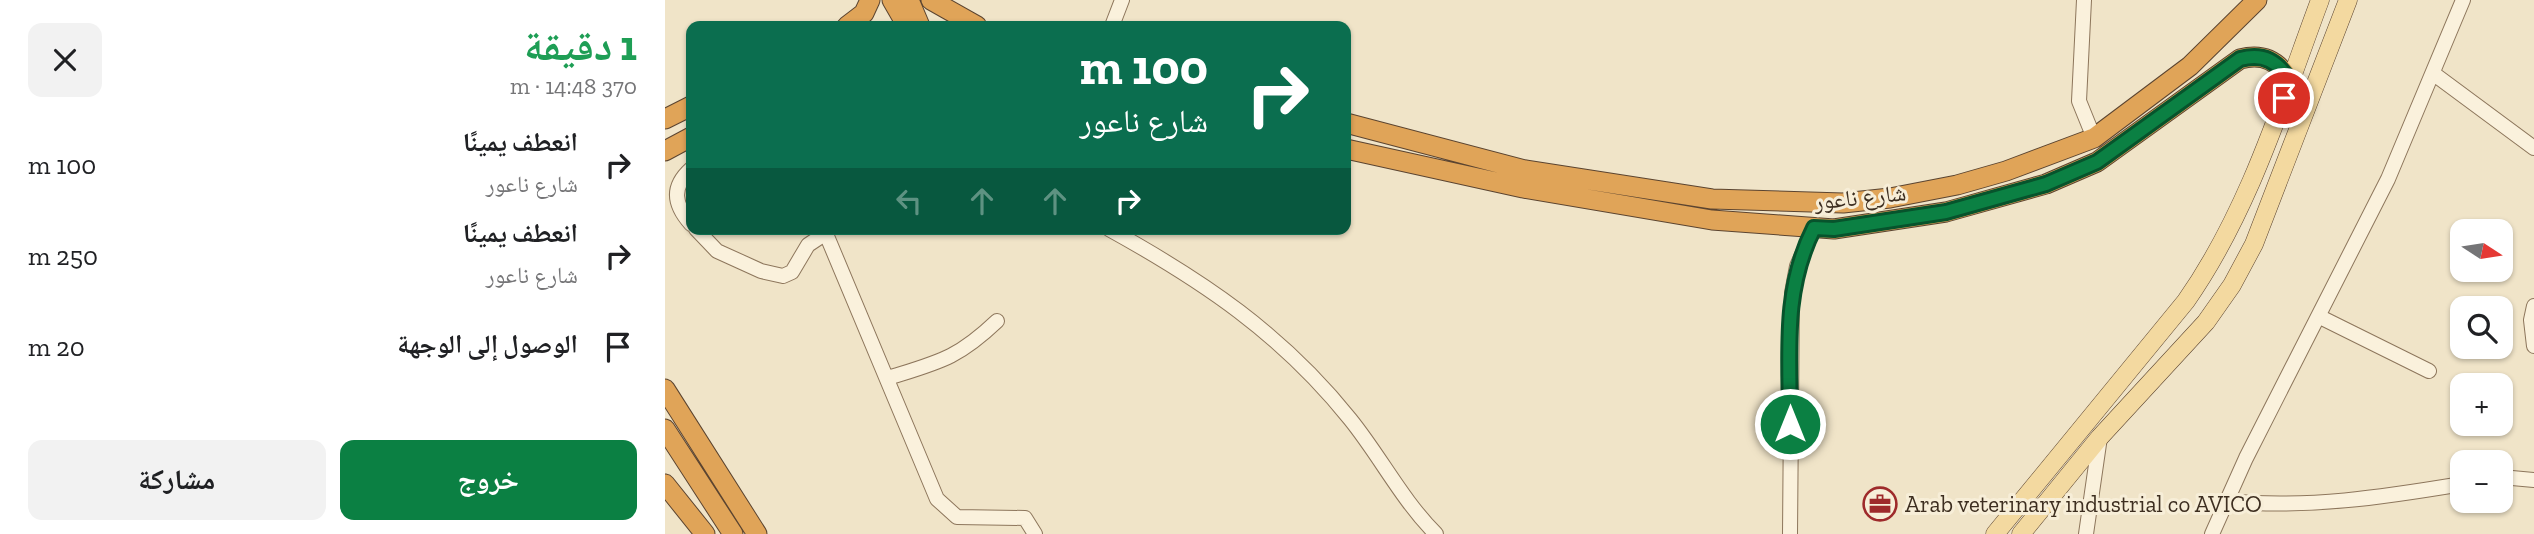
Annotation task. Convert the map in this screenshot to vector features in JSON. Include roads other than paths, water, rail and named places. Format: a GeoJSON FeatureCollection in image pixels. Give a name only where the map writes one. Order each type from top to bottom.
{"type":"FeatureCollection","features":[{"type":"Feature","properties":{"kind":"highway"},"geometry":{"type":"LineString","coordinates":[[854,21],[864,13],[870,0]]}},
{"type":"Feature","properties":{"kind":"highway"},"geometry":{"type":"LineString","coordinates":[[892,0],[905,21]]}},
{"type":"Feature","properties":{"kind":"highway"},"geometry":{"type":"LineString","coordinates":[[909,0],[918,21]]}},
{"type":"Feature","properties":{"kind":"highway"},"geometry":{"type":"LineString","coordinates":[[931,0],[968,21]]}},
{"type":"Feature","properties":{"kind":"highway","name":"شارع ناعور"},"geometry":{"type":"LineString","coordinates":[[1351,124],[1525,170],[1712,199],[1843,203],[1890,198],[1957,185],[2040,161],[2094,138],[2190,66],[2257,0]]}},
{"type":"Feature","properties":{"kind":"highway","name":"شارع ناعور"},"geometry":{"type":"LineString","coordinates":[[1351,150],[1523,188],[1699,218],[1834,229],[1946,212],[2046,184],[2097,162],[2240,59],[2262,57],[2275,62],[2290,82]]}},
{"type":"Feature","properties":{"kind":"highway"},"geometry":{"type":"LineString","coordinates":[[665,119],[686,108]]}},
{"type":"Feature","properties":{"kind":"highway"},"geometry":{"type":"LineString","coordinates":[[665,151],[686,140]]}},
{"type":"Feature","properties":{"kind":"highway"},"geometry":{"type":"LineString","coordinates":[[2040,161],[2046,184]]}},
{"type":"Feature","properties":{"kind":"highway"},"geometry":{"type":"LineString","coordinates":[[665,389],[757,534]]}},
{"type":"Feature","properties":{"kind":"highway"},"geometry":{"type":"LineString","coordinates":[[665,429],[733,534]]}},
{"type":"Feature","properties":{"kind":"highway"},"geometry":{"type":"LineString","coordinates":[[665,484],[705,534]]}},
{"type":"Feature","properties":{"kind":"main road"},"geometry":{"type":"LineString","coordinates":[[1995,534],[2186,301],[2208,267],[2242,202],[2320,0]]}},
{"type":"Feature","properties":{"kind":"main road"},"geometry":{"type":"LineString","coordinates":[[2021,534],[2100,437],[2206,321],[2232,285],[2254,244],[2348,0]]}},
{"type":"Feature","properties":{"kind":"main road"},"geometry":{"type":"LineString","coordinates":[[2208,267],[2232,285]]}},
{"type":"Feature","properties":{"kind":"main road"},"geometry":{"type":"LineString","coordinates":[[2186,301],[2206,321]]}},
{"type":"Feature","properties":{"kind":"street"},"geometry":{"type":"LineString","coordinates":[[1114,21],[1122,0]]}},
{"type":"Feature","properties":{"kind":"street"},"geometry":{"type":"LineString","coordinates":[[2084,0],[2079,101],[2094,138]]}},
{"type":"Feature","properties":{"kind":"street"},"geometry":{"type":"LineString","coordinates":[[2212,534],[2388,179],[2463,0]]}},
{"type":"Feature","properties":{"kind":"street"},"geometry":{"type":"LineString","coordinates":[[2434,74],[2534,148]]}},
{"type":"Feature","properties":{"kind":"street"},"geometry":{"type":"LineString","coordinates":[[686,174],[681,178],[676,193],[681,212],[686,218]]}},
{"type":"Feature","properties":{"kind":"street"},"geometry":{"type":"LineString","coordinates":[[1790,534],[1791,303],[1797,266],[1814,228]]}},
{"type":"Feature","properties":{"kind":"street"},"geometry":{"type":"LineString","coordinates":[[702,235],[717,251],[761,271],[783,276],[792,272],[808,245],[820,235]]}},
{"type":"Feature","properties":{"kind":"street"},"geometry":{"type":"LineString","coordinates":[[827,235],[888,378],[929,485],[945,509],[957,517],[972,519],[1020,517],[1030,523],[1035,534]]}},
{"type":"Feature","properties":{"kind":"street"},"geometry":{"type":"LineString","coordinates":[[1120,235],[1199,280],[1265,331],[1350,418],[1436,534]]}},
{"type":"Feature","properties":{"kind":"street"},"geometry":{"type":"LineString","coordinates":[[2534,306],[2531,320],[2534,346]]}},
{"type":"Feature","properties":{"kind":"street"},"geometry":{"type":"LineString","coordinates":[[2320,317],[2429,371]]}},
{"type":"Feature","properties":{"kind":"street"},"geometry":{"type":"LineString","coordinates":[[888,378],[951,358],[969,347],[997,321]]}},
{"type":"Feature","properties":{"kind":"street"},"geometry":{"type":"LineString","coordinates":[[2086,534],[2100,437]]}},
{"type":"Feature","properties":{"kind":"street"},"geometry":{"type":"LineString","coordinates":[[2513,478],[2534,481]]}},
{"type":"Feature","properties":{"kind":"street"},"geometry":{"type":"LineString","coordinates":[[2227,501],[2301,504],[2374,498],[2450,486]]}},
{"type":"Feature","properties":{"kind":"place","name":"Arab veterinary industrial co AVICO"},"geometry":{"type":"Point","coordinates":[1880,504]}}]}
